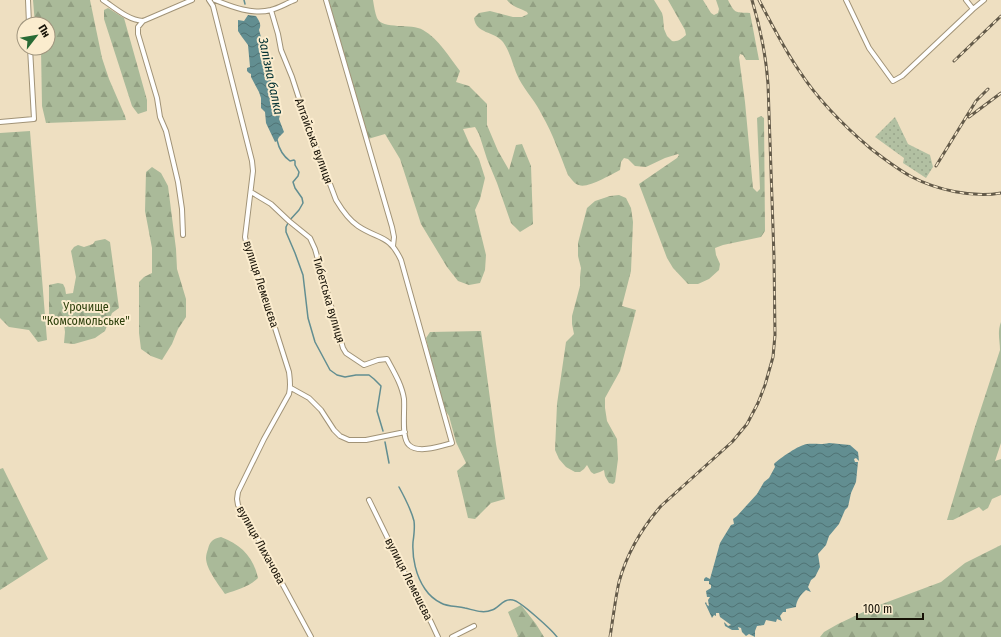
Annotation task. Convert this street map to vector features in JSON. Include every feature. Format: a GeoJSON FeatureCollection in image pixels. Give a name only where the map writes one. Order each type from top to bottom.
{"type":"FeatureCollection","features":[{"type":"Feature","properties":{"kind":"street"},"geometry":{"type":"LineString","coordinates":[[28,0],[29,16]]}},
{"type":"Feature","properties":{"kind":"street"},"geometry":{"type":"LineString","coordinates":[[103,0],[136,21],[142,21],[192,0]]}},
{"type":"Feature","properties":{"kind":"street","name":"вулиця Лемешєва"},"geometry":{"type":"LineString","coordinates":[[209,0],[213,6],[252,161],[253,171],[245,237],[289,372],[291,388]]}},
{"type":"Feature","properties":{"kind":"street"},"geometry":{"type":"LineString","coordinates":[[215,0],[238,8],[254,11],[272,10],[294,0]]}},
{"type":"Feature","properties":{"kind":"street","name":"Алтайська вулиця"},"geometry":{"type":"LineString","coordinates":[[326,0],[390,220],[394,237],[393,246]]}},
{"type":"Feature","properties":{"kind":"street"},"geometry":{"type":"LineString","coordinates":[[846,0],[869,48],[893,81],[902,76],[984,0]]}},
{"type":"Feature","properties":{"kind":"street"},"geometry":{"type":"LineString","coordinates":[[966,0],[973,9]]}},
{"type":"Feature","properties":{"kind":"street","name":"Алтайська вулиця"},"geometry":{"type":"LineString","coordinates":[[272,10],[283,54],[316,150],[336,200],[343,212],[358,226],[387,240],[393,246],[401,260],[452,443]]}},
{"type":"Feature","properties":{"kind":"street"},"geometry":{"type":"LineString","coordinates":[[142,21],[138,27],[138,34],[157,98],[160,117],[166,131],[178,182],[182,209],[183,235]]}},
{"type":"Feature","properties":{"kind":"street"},"geometry":{"type":"LineString","coordinates":[[0,122],[34,119],[30,56]]}},
{"type":"Feature","properties":{"kind":"street","name":"Тибетська вулиця"},"geometry":{"type":"LineString","coordinates":[[251,192],[271,204],[310,238],[315,249],[343,348],[346,353],[364,365],[378,360],[387,359],[398,379],[404,399],[405,432],[406,440],[409,445],[413,448],[426,449],[452,443]]}},
{"type":"Feature","properties":{"kind":"street"},"geometry":{"type":"LineString","coordinates":[[291,388],[309,398],[321,410],[334,430],[340,436],[349,440],[366,440],[405,432]]}},
{"type":"Feature","properties":{"kind":"street","name":"вулиця Лихачова"},"geometry":{"type":"LineString","coordinates":[[291,388],[238,492],[237,499],[238,505],[249,522],[311,637]]}},
{"type":"Feature","properties":{"kind":"street","name":"вулиця Лемешєва"},"geometry":{"type":"LineString","coordinates":[[369,500],[417,598],[438,637]]}},
{"type":"Feature","properties":{"kind":"street"},"geometry":{"type":"LineString","coordinates":[[452,637],[474,626]]}},
{"type":"Feature","properties":{"kind":"green space"},"geometry":{"type":"Polygon","coordinates":[[[33,0],[90,0],[102,58],[126,120],[46,123],[42,106],[41,56],[56,56],[56,16],[34,16],[33,0]]]}},
{"type":"Feature","properties":{"kind":"green space"},"geometry":{"type":"Polygon","coordinates":[[[328,0],[373,0],[376,16],[380,22],[391,25],[418,28],[429,34],[434,38],[460,71],[456,82],[469,86],[487,104],[487,125],[498,151],[509,170],[516,145],[522,144],[531,166],[533,224],[520,232],[511,223],[479,134],[475,127],[463,129],[470,145],[479,159],[485,178],[480,199],[475,210],[486,255],[485,270],[480,283],[469,285],[458,281],[447,267],[421,224],[400,159],[385,134],[368,139],[328,0]]]}},
{"type":"Feature","properties":{"kind":"green space"},"geometry":{"type":"Polygon","coordinates":[[[507,0],[654,0],[662,13],[664,29],[667,36],[672,41],[679,40],[686,35],[685,30],[668,0],[703,0],[711,13],[714,15],[718,13],[719,9],[716,0],[728,0],[734,10],[741,13],[750,13],[759,60],[746,60],[743,55],[740,54],[739,57],[753,188],[757,192],[760,189],[757,118],[761,116],[764,118],[765,231],[761,237],[715,248],[720,264],[719,270],[709,279],[698,284],[688,284],[673,268],[667,258],[639,184],[677,158],[679,155],[678,154],[646,167],[635,166],[628,159],[624,158],[621,162],[620,170],[606,178],[583,186],[574,182],[568,175],[553,137],[540,110],[519,79],[506,46],[499,38],[482,30],[475,23],[474,18],[479,13],[490,11],[513,17],[522,17],[528,14],[507,0]]]}},
{"type":"Feature","properties":{"kind":"green space"},"geometry":{"type":"Polygon","coordinates":[[[108,8],[124,18],[147,100],[147,111],[138,114],[132,106],[104,19],[104,10],[108,8]]]}},
{"type":"Feature","properties":{"kind":"green space"},"geometry":{"type":"Polygon","coordinates":[[[895,117],[908,144],[930,155],[933,167],[926,178],[903,163],[904,158],[875,137],[895,117]]]}},
{"type":"Feature","properties":{"kind":"green space","name":"Урочище \"Комсомольське\""},"geometry":{"type":"Polygon","coordinates":[[[30,131],[47,340],[38,342],[29,330],[9,327],[0,318],[0,133],[30,131]]]}},
{"type":"Feature","properties":{"kind":"green space"},"geometry":{"type":"Polygon","coordinates":[[[152,167],[161,173],[168,186],[177,269],[186,299],[186,317],[162,360],[151,356],[141,349],[139,333],[139,282],[144,277],[152,273],[152,248],[145,211],[146,172],[152,167]]]}},
{"type":"Feature","properties":{"kind":"green space"},"geometry":{"type":"Polygon","coordinates":[[[619,195],[626,198],[631,208],[633,222],[631,271],[622,306],[636,310],[620,371],[605,398],[607,421],[617,439],[618,459],[615,482],[613,484],[609,483],[605,476],[604,470],[594,474],[587,465],[580,472],[575,472],[566,467],[559,459],[555,450],[557,404],[566,342],[574,334],[572,316],[580,286],[581,268],[578,256],[578,243],[587,208],[595,201],[610,196],[619,195]]]}},
{"type":"Feature","properties":{"kind":"green space","name":"Урочище \"Комсомольське\""},"geometry":{"type":"Polygon","coordinates":[[[105,239],[110,242],[119,308],[112,313],[105,331],[95,338],[74,344],[64,343],[64,324],[57,326],[49,318],[49,285],[58,283],[63,284],[66,294],[73,293],[76,277],[71,251],[78,245],[84,247],[93,244],[95,241],[105,239]]]}},
{"type":"Feature","properties":{"kind":"green space"},"geometry":{"type":"Polygon","coordinates":[[[1001,322],[1001,443],[995,461],[1001,459],[1001,495],[992,499],[988,508],[983,511],[979,507],[953,520],[947,520],[1000,350],[999,333],[1001,322]]]}},
{"type":"Feature","properties":{"kind":"green space"},"geometry":{"type":"Polygon","coordinates":[[[481,331],[505,499],[491,503],[475,519],[468,518],[457,471],[466,463],[456,442],[449,416],[441,404],[426,338],[430,332],[481,331]]]}},
{"type":"Feature","properties":{"kind":"green space"},"geometry":{"type":"Polygon","coordinates":[[[3,468],[48,559],[0,590],[0,469],[3,468]]]}},
{"type":"Feature","properties":{"kind":"green space"},"geometry":{"type":"Polygon","coordinates":[[[221,537],[235,544],[245,552],[253,563],[258,578],[247,586],[225,594],[210,572],[206,558],[211,542],[221,537]]]}},
{"type":"Feature","properties":{"kind":"green space"},"geometry":{"type":"Polygon","coordinates":[[[1001,545],[1001,637],[820,637],[824,632],[838,624],[874,607],[941,582],[965,563],[1001,545]]]}},
{"type":"Feature","properties":{"kind":"green space"},"geometry":{"type":"Polygon","coordinates":[[[521,605],[544,637],[517,637],[518,636],[508,612],[521,605]]]}},
{"type":"Feature","properties":{"kind":"water"},"geometry":{"type":"Polygon","coordinates":[[[248,15],[256,16],[260,23],[259,30],[268,61],[268,76],[274,84],[273,89],[280,109],[279,119],[284,132],[275,142],[266,123],[265,112],[261,108],[261,98],[259,92],[251,77],[251,74],[247,71],[247,68],[250,67],[248,45],[238,31],[238,20],[244,21],[248,15]]]}},
{"type":"Feature","properties":{"kind":"water"},"geometry":{"type":"Polygon","coordinates":[[[829,443],[850,445],[858,452],[859,461],[856,458],[854,459],[855,462],[858,462],[856,482],[851,493],[848,507],[845,510],[839,524],[829,536],[826,545],[818,554],[820,567],[808,587],[811,592],[806,590],[799,598],[796,607],[786,609],[786,612],[783,612],[780,616],[782,621],[777,619],[776,622],[766,620],[764,625],[757,626],[755,637],[749,634],[746,636],[742,632],[741,628],[738,627],[739,630],[732,630],[725,626],[724,622],[728,626],[731,625],[720,617],[719,613],[716,613],[716,616],[714,615],[712,618],[705,603],[706,602],[709,606],[708,600],[710,597],[707,597],[706,591],[711,588],[711,585],[709,584],[709,581],[704,581],[704,579],[706,577],[710,579],[720,543],[731,525],[734,524],[733,519],[757,494],[764,482],[769,478],[775,467],[774,464],[790,452],[804,445],[829,443]]]}},
{"type":"Feature","properties":{"kind":"waterway"},"geometry":{"type":"LineString","coordinates":[[244,0],[245,4]]}},
{"type":"Feature","properties":{"kind":"waterway","name":"Залізна балка"},"geometry":{"type":"LineString","coordinates":[[277,140],[283,155],[290,161],[295,161],[295,165],[299,172],[298,176],[293,182],[302,198],[303,203],[289,221],[286,227],[286,232],[303,275],[308,318],[315,342],[330,370],[337,375],[345,377],[369,375],[381,386],[377,411],[383,431]]}},
{"type":"Feature","properties":{"kind":"waterway"},"geometry":{"type":"LineString","coordinates":[[385,442],[389,463]]}},
{"type":"Feature","properties":{"kind":"waterway","name":"Залізна балка"},"geometry":{"type":"LineString","coordinates":[[399,487],[410,508],[414,521],[413,548],[415,567],[422,584],[430,595],[450,606],[462,607],[482,612],[495,609],[506,600],[513,600],[529,610],[557,637]]}},
{"type":"Feature","properties":{"kind":"railway"},"geometry":{"type":"LineString","coordinates":[[610,637],[619,582],[626,561],[636,541],[661,506],[732,442],[747,424],[765,385],[773,357],[775,335],[774,257],[768,84],[766,62],[758,20],[752,0]]}},
{"type":"Feature","properties":{"kind":"railway"},"geometry":{"type":"LineString","coordinates":[[759,0],[783,46],[807,83],[832,112],[870,148],[906,174],[933,186],[967,194],[1001,193]]}},
{"type":"Feature","properties":{"kind":"railway"},"geometry":{"type":"LineString","coordinates":[[954,61],[1001,16]]}},
{"type":"Feature","properties":{"kind":"railway"},"geometry":{"type":"LineString","coordinates":[[936,166],[976,101],[988,89]]}},
{"type":"Feature","properties":{"kind":"railway"},"geometry":{"type":"LineString","coordinates":[[969,117],[1001,93]]}}]}
